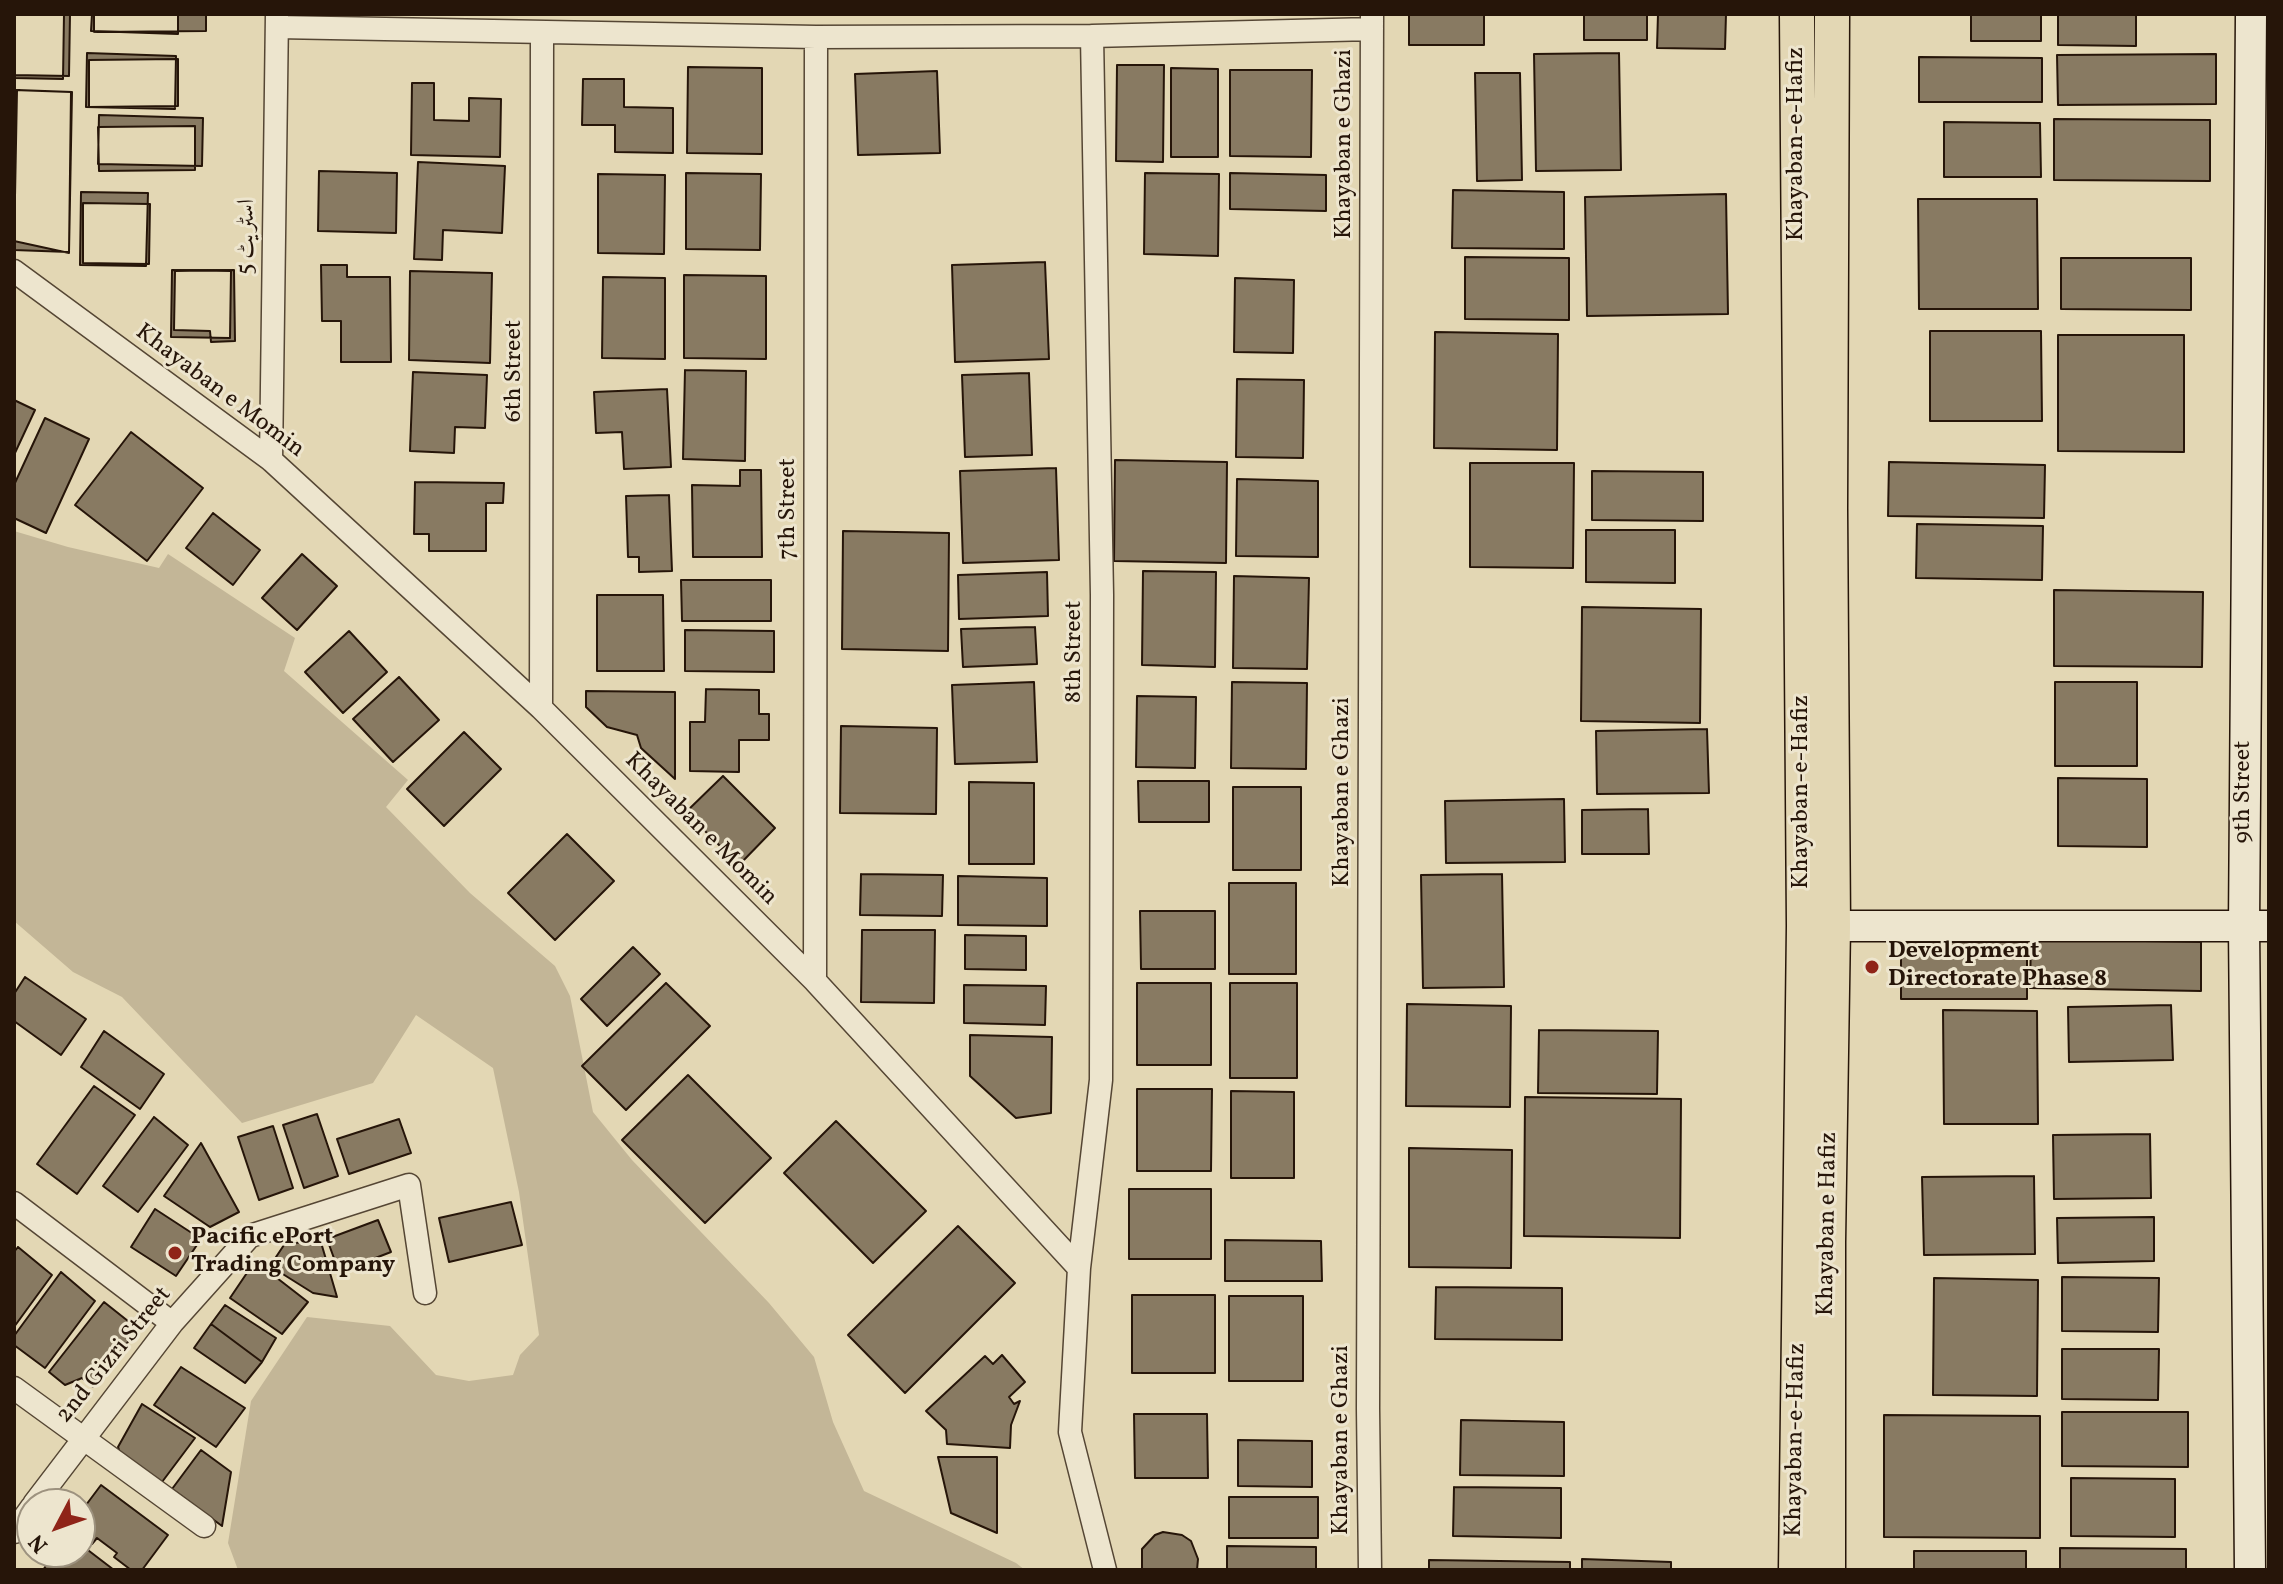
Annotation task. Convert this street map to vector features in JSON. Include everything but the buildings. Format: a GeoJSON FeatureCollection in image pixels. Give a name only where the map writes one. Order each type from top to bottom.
{"type":"FeatureCollection","features":[{"type":"Feature","properties":{"kind":"main road","name":"Khayaban-e-Hafiz"},"geometry":{"type":"LineString","coordinates":[[1797,14],[1819,926]]}},
{"type":"Feature","properties":{"kind":"main road","name":"Khayaban-e-Hafiz"},"geometry":{"type":"LineString","coordinates":[[1796,1570],[1830,523],[1832,14]]}},
{"type":"Feature","properties":{"kind":"main road","name":"Khayaban e Hafiz"},"geometry":{"type":"LineString","coordinates":[[1819,926],[1828,1242],[1828,1570]]}},
{"type":"Feature","properties":{"kind":"street","name":"9th Street"},"geometry":{"type":"LineString","coordinates":[[2250,1570],[2259,329],[2251,14]]}},
{"type":"Feature","properties":{"kind":"street"},"geometry":{"type":"LineString","coordinates":[[277,20],[542,33],[816,37],[1092,36],[1372,22]]}},
{"type":"Feature","properties":{"kind":"street","name":"اسٹریٹ 5"},"geometry":{"type":"LineString","coordinates":[[271,460],[277,20]]}},
{"type":"Feature","properties":{"kind":"street","name":"Khayaban e Ghazi"},"geometry":{"type":"LineString","coordinates":[[1370,1570],[1372,22]]}},
{"type":"Feature","properties":{"kind":"street","name":"6th Street"},"geometry":{"type":"LineString","coordinates":[[541,708],[542,33]]}},
{"type":"Feature","properties":{"kind":"street","name":"8th Street"},"geometry":{"type":"LineString","coordinates":[[1079,1268],[1101,1080],[1102,595],[1092,36]]}},
{"type":"Feature","properties":{"kind":"street","name":"7th Street"},"geometry":{"type":"LineString","coordinates":[[815,981],[816,37]]}},
{"type":"Feature","properties":{"kind":"street","name":"Khayaban e Momin"},"geometry":{"type":"LineString","coordinates":[[14,271],[271,460],[541,708],[815,981],[1079,1268]]}},
{"type":"Feature","properties":{"kind":"street"},"geometry":{"type":"LineString","coordinates":[[1819,926],[2257,926]]}},
{"type":"Feature","properties":{"kind":"street","name":"2nd Gizri Street"},"geometry":{"type":"LineString","coordinates":[[46,1488],[172,1323],[250,1236],[409,1185],[425,1293]]}},
{"type":"Feature","properties":{"kind":"street"},"geometry":{"type":"LineString","coordinates":[[14,1203],[172,1323]]}},
{"type":"Feature","properties":{"kind":"street"},"geometry":{"type":"LineString","coordinates":[[1079,1268],[1070,1432],[1105,1570]]}},
{"type":"Feature","properties":{"kind":"street"},"geometry":{"type":"LineString","coordinates":[[14,1388],[204,1526]]}},
{"type":"Feature","properties":{"kind":"shaded area"},"geometry":{"type":"Polygon","coordinates":[[[14,531],[159,568],[168,554],[295,638],[284,671],[408,780],[386,807],[470,893],[555,966],[570,996],[593,1112],[632,1160],[769,1303],[814,1357],[833,1422],[864,1491],[1025,1570],[238,1570],[228,1543],[251,1401],[307,1317],[390,1326],[436,1375],[469,1381],[513,1375],[520,1355],[539,1335],[519,1192],[493,1068],[416,1015],[373,1083],[242,1123],[122,997],[73,972],[14,921],[14,531]]]}},
{"type":"Feature","properties":{"kind":"place","name":"Development Directorate Phase 8"},"geometry":{"type":"Point","coordinates":[1872,967]}},
{"type":"Feature","properties":{"kind":"place","name":"Pacific ePort Trading Company"},"geometry":{"type":"Point","coordinates":[175,1253]}}]}
